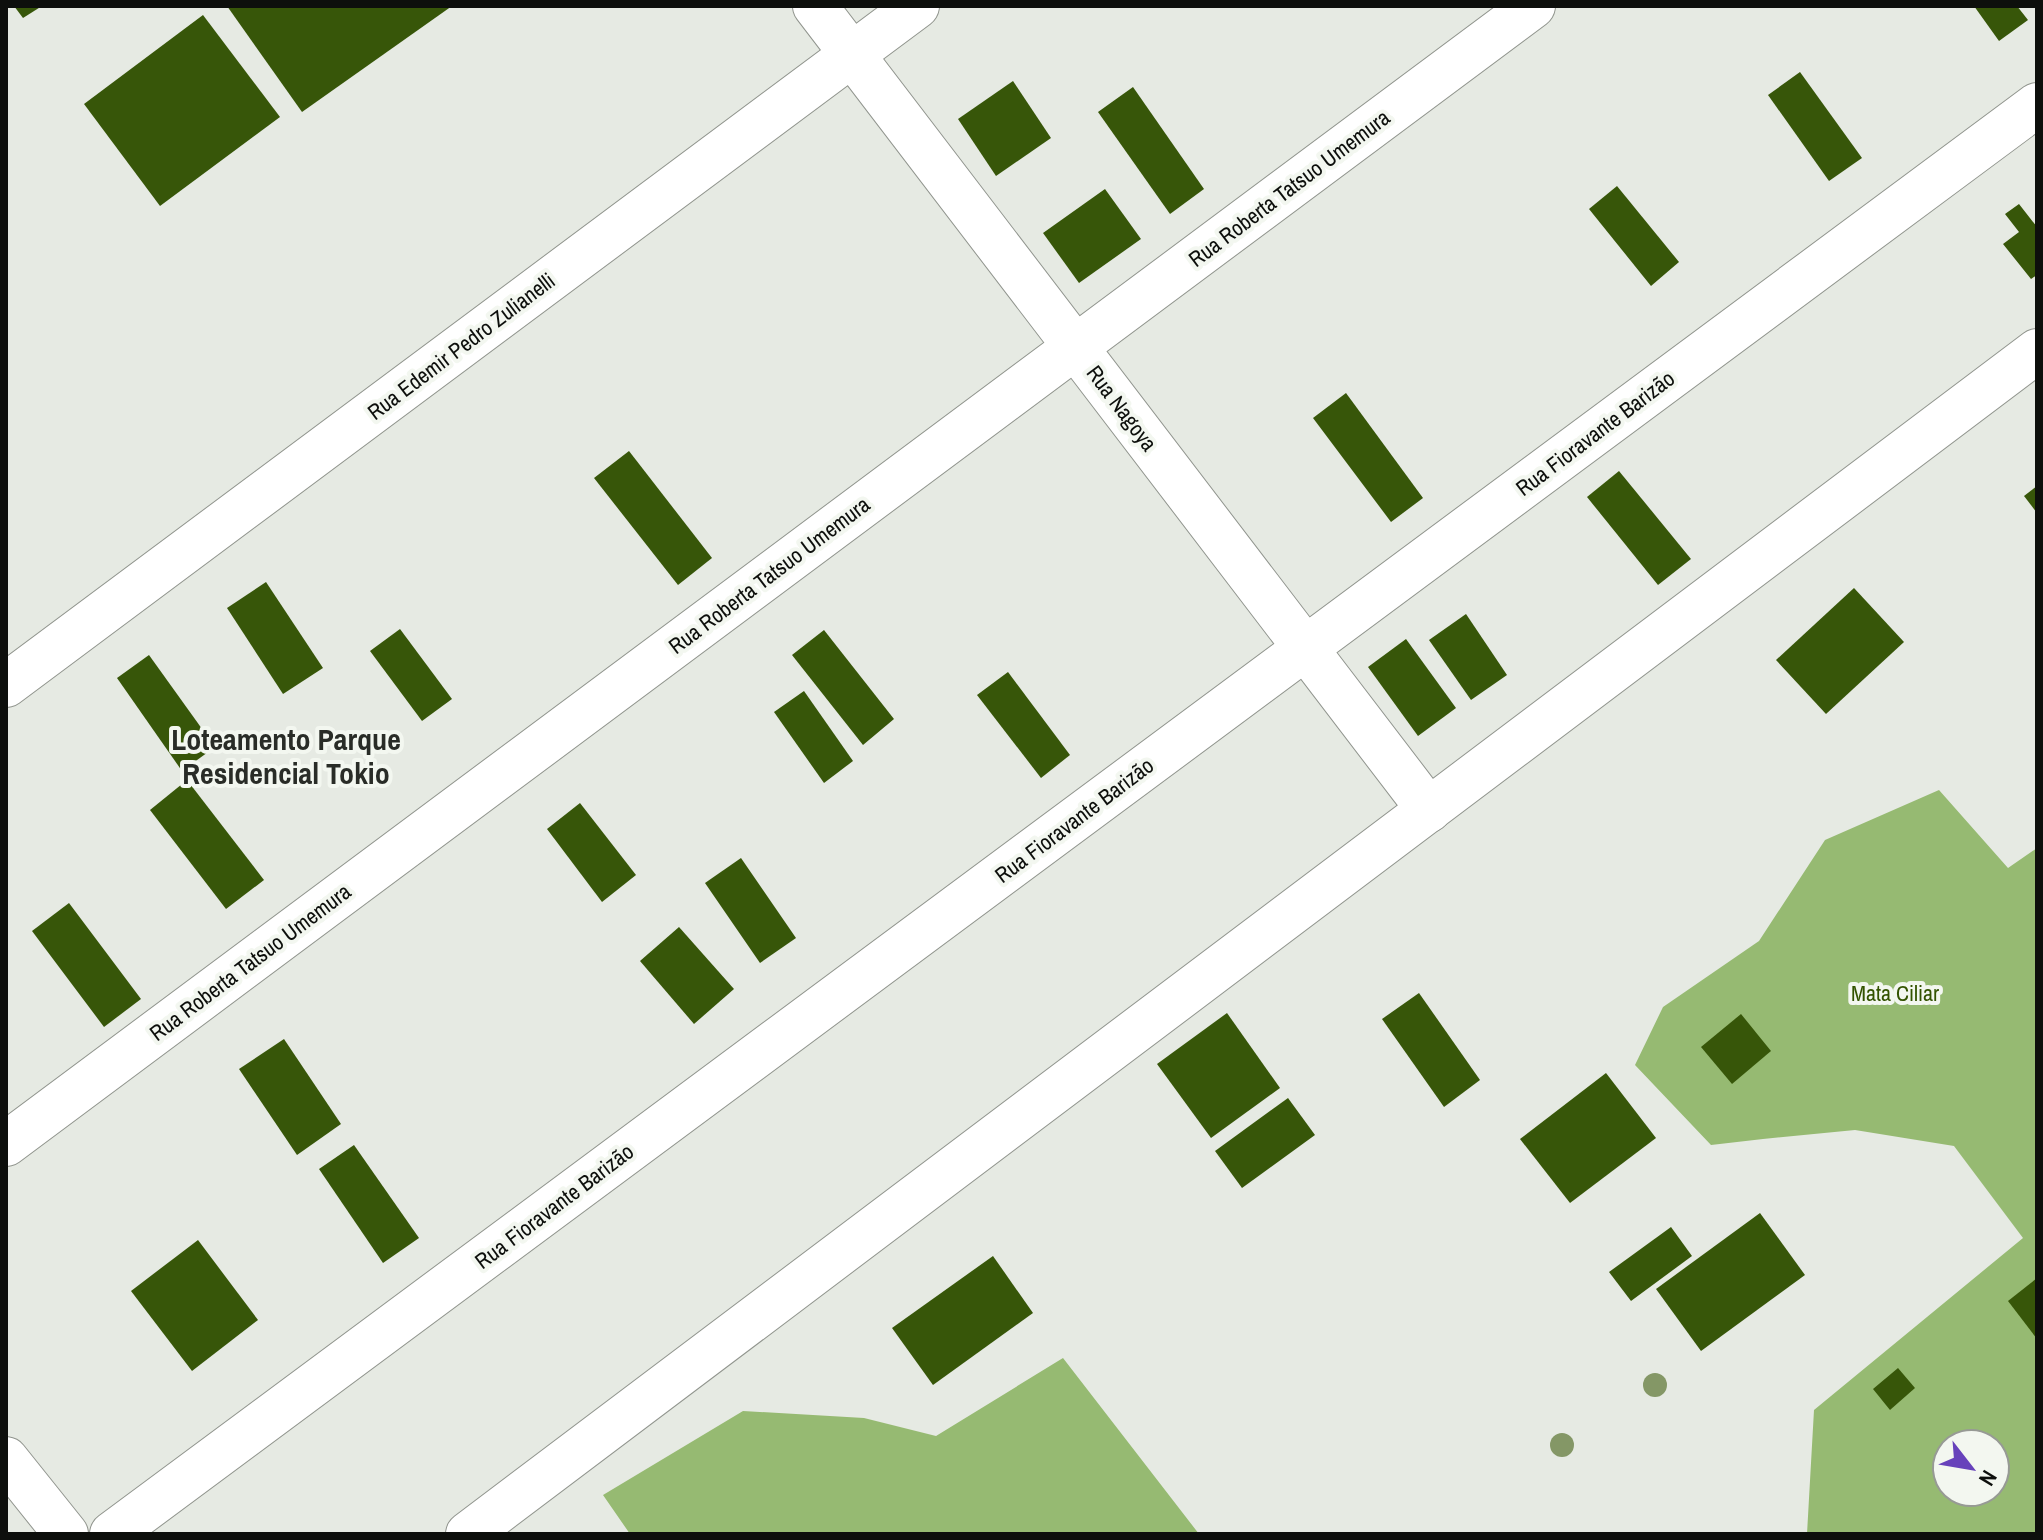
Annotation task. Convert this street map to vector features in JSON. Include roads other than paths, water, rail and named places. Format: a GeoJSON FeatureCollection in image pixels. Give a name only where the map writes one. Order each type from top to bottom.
{"type":"FeatureCollection","features":[{"type":"Feature","properties":{"kind":"street","name":"Rua Nagoya"},"geometry":{"type":"LineString","coordinates":[[815,6],[1429,810]]}},
{"type":"Feature","properties":{"kind":"street","name":"Rua Edemir Pedro Zulianelli"},"geometry":{"type":"LineString","coordinates":[[6,685],[917,6]]}},
{"type":"Feature","properties":{"kind":"street","name":"Rua Roberta Tatsuo Umemura"},"geometry":{"type":"LineString","coordinates":[[6,1144],[1533,6]]}},
{"type":"Feature","properties":{"kind":"street","name":"Rua Fioravante Barizão"},"geometry":{"type":"LineString","coordinates":[[112,1534],[2037,105]]}},
{"type":"Feature","properties":{"kind":"street"},"geometry":{"type":"LineString","coordinates":[[468,1534],[2037,351]]}},
{"type":"Feature","properties":{"kind":"street"},"geometry":{"type":"LineString","coordinates":[[6,1459],[66,1534]]}},
{"type":"Feature","properties":{"kind":"district","name":"Loteamento Parque Residencial Tokio"},"geometry":{"type":"Point","coordinates":[286,757]}},
{"type":"Feature","properties":{"kind":"park label","name":"Mata Ciliar"},"geometry":{"type":"Point","coordinates":[1895,993]}}]}
